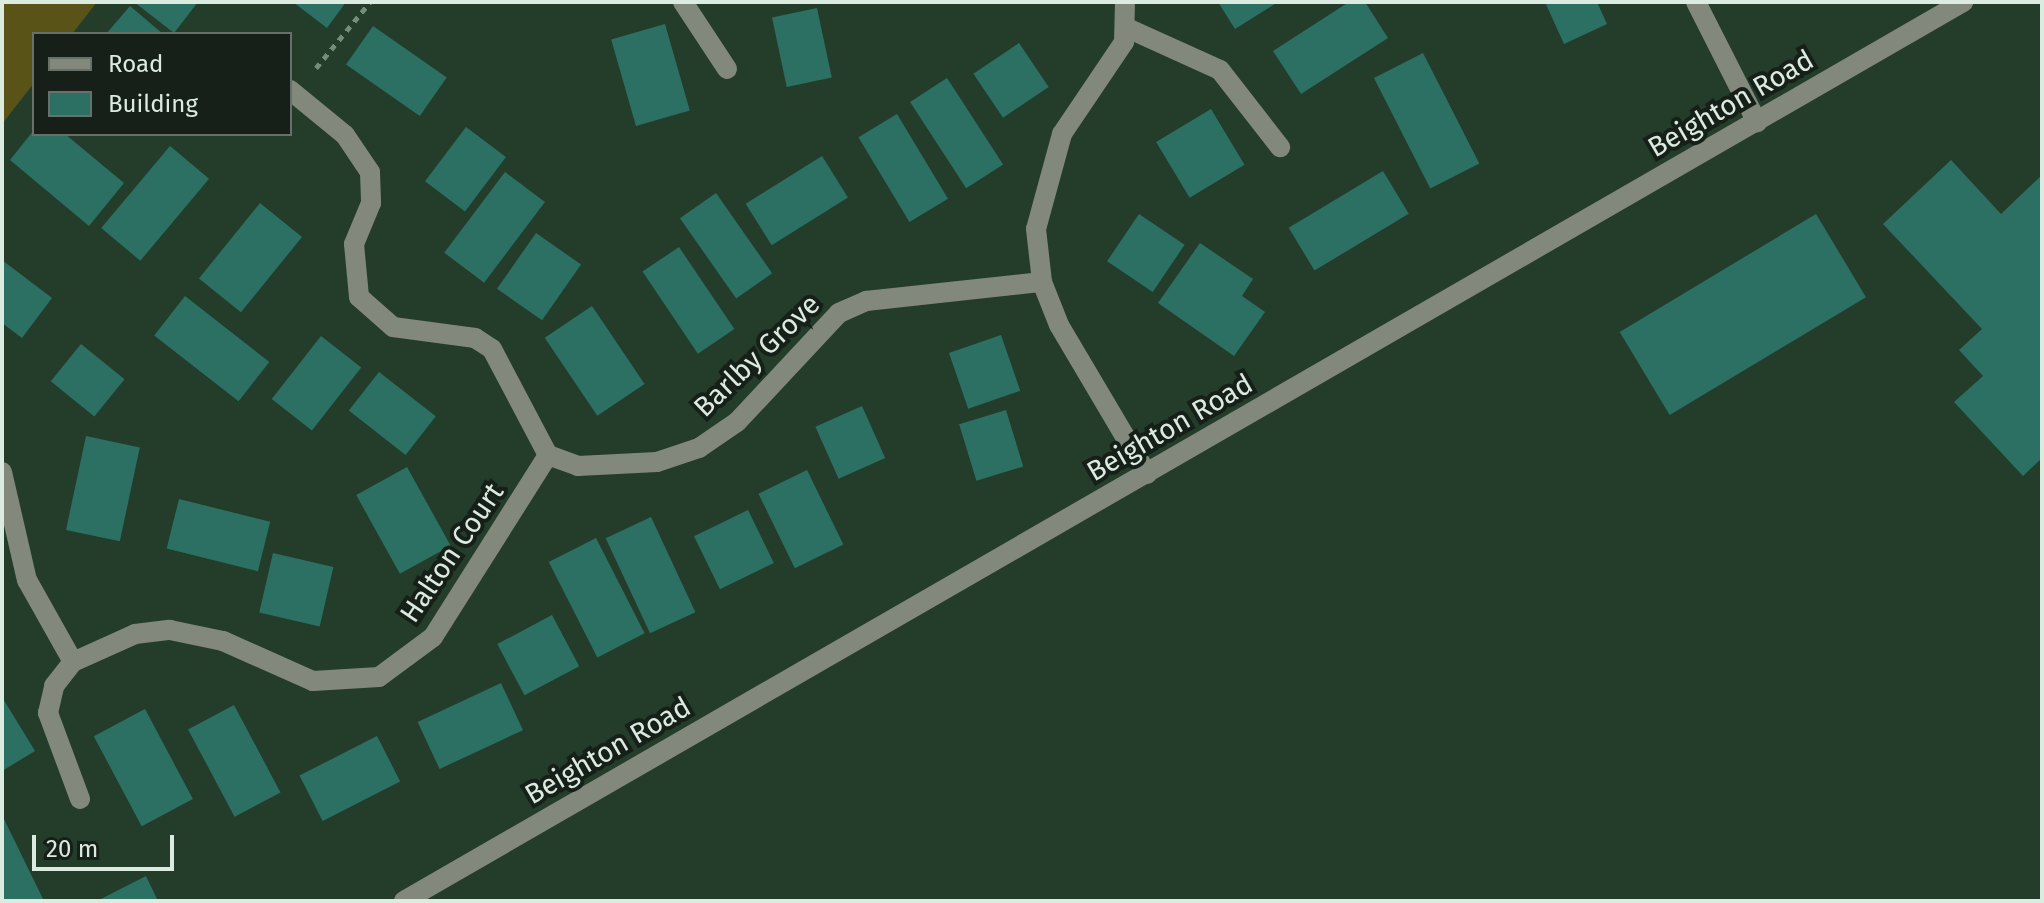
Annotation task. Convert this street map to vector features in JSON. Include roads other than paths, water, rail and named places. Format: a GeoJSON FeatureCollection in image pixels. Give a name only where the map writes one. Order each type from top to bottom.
{"type":"FeatureCollection","features":[{"type":"Feature","properties":{"kind":"street"},"geometry":{"type":"LineString","coordinates":[[683,2],[727,69]]}},
{"type":"Feature","properties":{"kind":"street"},"geometry":{"type":"LineString","coordinates":[[1125,2],[1125,27],[1105,77],[1062,134],[1042,187],[1036,229],[1042,282],[1147,474]]}},
{"type":"Feature","properties":{"kind":"street"},"geometry":{"type":"LineString","coordinates":[[1696,2],[1757,122]]}},
{"type":"Feature","properties":{"kind":"street","name":"Beighton Road"},"geometry":{"type":"LineString","coordinates":[[404,901],[1963,2]]}},
{"type":"Feature","properties":{"kind":"street"},"geometry":{"type":"LineString","coordinates":[[1125,27],[1220,70],[1280,147]]}},
{"type":"Feature","properties":{"kind":"street"},"geometry":{"type":"LineString","coordinates":[[292,92],[345,135],[370,172],[371,203],[354,244],[359,297],[393,327],[475,338],[492,349],[548,455]]}},
{"type":"Feature","properties":{"kind":"street","name":"Barlby Grove"},"geometry":{"type":"LineString","coordinates":[[548,455],[613,467],[699,448],[748,412],[839,313],[866,301],[1042,282]]}},
{"type":"Feature","properties":{"kind":"street","name":"Halton Court"},"geometry":{"type":"LineString","coordinates":[[73,662],[135,634],[170,630],[223,641],[313,681],[379,677],[433,637],[548,455]]}},
{"type":"Feature","properties":{"kind":"street"},"geometry":{"type":"LineString","coordinates":[[2,472],[27,580],[73,662],[54,686],[48,713],[80,799]]}}]}
